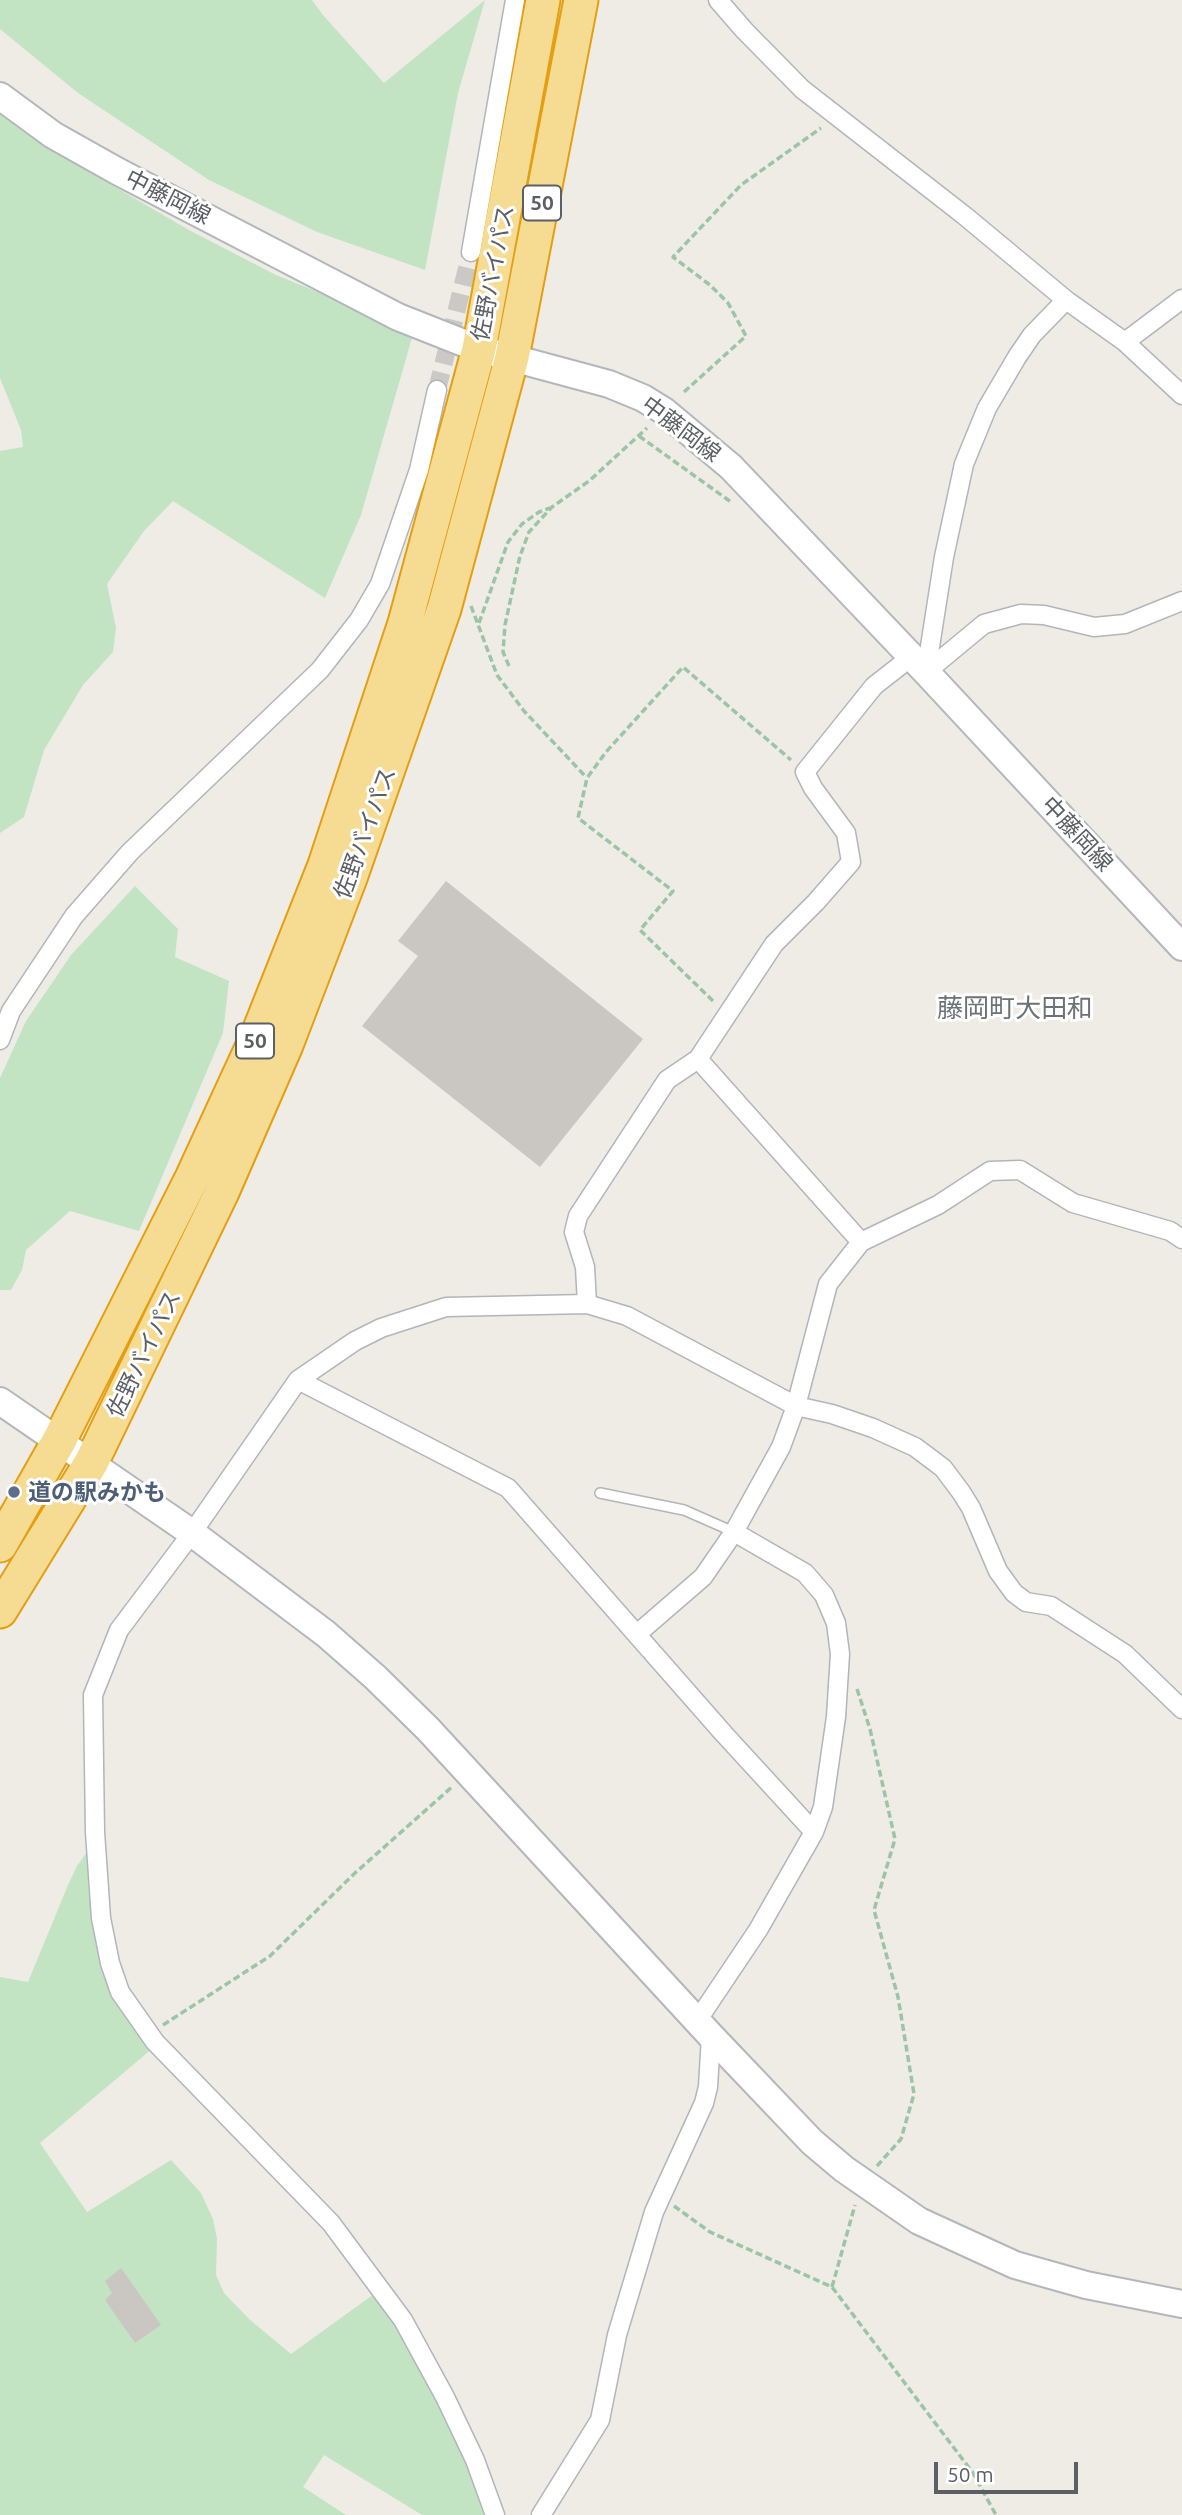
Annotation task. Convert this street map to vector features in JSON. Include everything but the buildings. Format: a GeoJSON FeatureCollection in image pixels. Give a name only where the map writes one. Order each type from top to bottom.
{"type":"FeatureCollection","features":[{"type":"Feature","properties":{"kind":"highway","name":"佐野バイパス"},"geometry":{"type":"LineString","coordinates":[[0,1545],[59,1441],[198,1165],[256,1039],[325,865],[405,623],[479,349],[543,0]]}},
{"type":"Feature","properties":{"kind":"highway","name":"佐野バイパス"},"geometry":{"type":"LineString","coordinates":[[0,1611],[91,1463],[222,1192],[286,1045],[350,877],[451,586],[512,357],[581,0]]}},
{"type":"Feature","properties":{"kind":"street"},"geometry":{"type":"LineString","coordinates":[[471,252],[514,0]]}},
{"type":"Feature","properties":{"kind":"street"},"geometry":{"type":"LineString","coordinates":[[718,0],[802,89],[965,216],[1066,300],[1125,342],[1182,395]]}},
{"type":"Feature","properties":{"kind":"street","name":"中藤岡線"},"geometry":{"type":"LineString","coordinates":[[0,96],[53,135],[117,171],[398,317],[479,349],[608,384],[643,398],[664,411],[731,467],[1182,947]]}},
{"type":"Feature","properties":{"kind":"street"},"geometry":{"type":"LineString","coordinates":[[1125,342],[1182,299]]}},
{"type":"Feature","properties":{"kind":"street"},"geometry":{"type":"LineString","coordinates":[[918,664],[964,464],[987,408],[1017,357],[1032,335],[1066,300]]}},
{"type":"Feature","properties":{"kind":"street"},"geometry":{"type":"LineString","coordinates":[[0,1040],[11,1011],[74,916],[130,852],[320,670],[359,620],[380,584],[419,470],[437,390]]}},
{"type":"Feature","properties":{"kind":"street"},"geometry":{"type":"LineString","coordinates":[[587,1304],[585,1267],[574,1232],[578,1216],[667,1080],[698,1059],[774,944],[851,862],[845,833],[805,772],[874,686],[918,664],[984,624],[1021,614],[1044,615],[1094,627],[1125,624],[1182,601]]}},
{"type":"Feature","properties":{"kind":"street"},"geometry":{"type":"LineString","coordinates":[[698,1059],[861,1242]]}},
{"type":"Feature","properties":{"kind":"street"},"geometry":{"type":"LineString","coordinates":[[637,1634],[703,1577],[734,1532],[781,1447],[796,1406],[828,1284],[861,1242],[938,1205],[990,1171],[1020,1170],[1073,1203],[1170,1231],[1182,1239]]}},
{"type":"Feature","properties":{"kind":"street"},"geometry":{"type":"LineString","coordinates":[[495,2515],[475,2460],[445,2396],[403,2320],[331,2223],[150,2034],[120,1992],[110,1963],[101,1918],[94,1832],[93,1695],[119,1630],[192,1533],[298,1380],[355,1341],[381,1328],[446,1307],[587,1304],[626,1317],[796,1406],[832,1414],[873,1428],[915,1447],[943,1468],[971,1508],[998,1571],[1014,1593],[1026,1602],[1051,1606],[1125,1654],[1182,1709]]}},
{"type":"Feature","properties":{"kind":"street"},"geometry":{"type":"LineString","coordinates":[[298,1380],[508,1488],[724,1734],[814,1832]]}},
{"type":"Feature","properties":{"kind":"street"},"geometry":{"type":"LineString","coordinates":[[0,1401],[192,1533],[326,1634],[401,1703],[812,2141],[862,2183],[919,2221],[1016,2265],[1086,2285],[1182,2304]]}},
{"type":"Feature","properties":{"kind":"street"},"geometry":{"type":"LineString","coordinates":[[541,2515],[600,2420],[617,2335],[654,2212],[704,2103],[708,2087],[704,2028],[814,1832],[822,1807],[829,1770],[840,1654],[836,1623],[824,1595],[805,1573],[734,1532]]}},
{"type":"Feature","properties":{"kind":"lane"},"geometry":{"type":"LineString","coordinates":[[600,1493],[684,1510],[734,1532]]}},
{"type":"Feature","properties":{"kind":"path"},"geometry":{"type":"LineString","coordinates":[[684,391],[746,336],[728,303],[710,285],[673,257],[741,185],[836,116]]}},
{"type":"Feature","properties":{"kind":"path"},"geometry":{"type":"LineString","coordinates":[[509,666],[503,652],[505,625],[520,556],[529,532],[552,508],[589,481],[648,428]]}},
{"type":"Feature","properties":{"kind":"path"},"geometry":{"type":"LineString","coordinates":[[479,623],[508,542],[522,524],[539,512],[552,508]]}},
{"type":"Feature","properties":{"kind":"path"},"geometry":{"type":"LineString","coordinates":[[451,586],[461,590],[468,600],[497,675],[524,711],[587,778]]}},
{"type":"Feature","properties":{"kind":"path"},"geometry":{"type":"LineString","coordinates":[[727,1015],[640,930],[673,891],[578,818],[587,778],[606,752],[683,667],[805,772]]}},
{"type":"Feature","properties":{"kind":"path"},"geometry":{"type":"LineString","coordinates":[[832,2287],[862,2183],[901,2139],[914,2094],[898,1997],[874,1910],[895,1839],[870,1729],[855,1682],[840,1654]]}},
{"type":"Feature","properties":{"kind":"path"},"geometry":{"type":"LineString","coordinates":[[150,2034],[270,1956],[355,1873],[468,1773]]}},
{"type":"Feature","properties":{"kind":"path"},"geometry":{"type":"LineString","coordinates":[[673,2204],[710,2232],[832,2287],[973,2473],[996,2515]]}},
{"type":"Feature","properties":{"kind":"green space"},"geometry":{"type":"Polygon","coordinates":[[[0,0],[312,0],[384,83],[485,0],[458,93],[425,270],[317,232],[209,180],[78,93],[0,29],[0,0]]]}},
{"type":"Feature","properties":{"kind":"green space"},"geometry":{"type":"Polygon","coordinates":[[[0,107],[72,162],[189,230],[276,275],[414,331],[361,515],[325,598],[173,501],[144,531],[107,584],[116,628],[113,652],[83,685],[44,750],[24,817],[0,833],[0,451],[23,447],[21,430],[0,378],[0,107]]]}},
{"type":"Feature","properties":{"kind":"green space"},"geometry":{"type":"Polygon","coordinates":[[[135,886],[178,929],[175,957],[229,981],[223,1033],[139,1231],[70,1211],[26,1250],[22,1270],[11,1290],[0,1290],[0,1078],[26,1021],[71,955],[135,886]]]}},
{"type":"Feature","properties":{"kind":"green space"},"geometry":{"type":"Polygon","coordinates":[[[89,1849],[88,1885],[96,1933],[128,1990],[165,2038],[40,2143],[87,2212],[171,2160],[201,2193],[213,2219],[217,2239],[216,2275],[224,2293],[249,2319],[291,2354],[388,2284],[398,2297],[430,2360],[494,2515],[422,2515],[324,2455],[303,2487],[346,2515],[0,2515],[0,1977],[28,1982],[68,1885],[89,1849]]]}},
{"type":"Feature","properties":{"kind":"tunnel"},"geometry":{"type":"LineString","coordinates":[[437,390],[471,252]]}},
{"type":"Feature","properties":{"kind":"place","name":"道の駅みかも"},"geometry":{"type":"Point","coordinates":[14,1492]}},
{"type":"Feature","properties":{"kind":"district","name":"藤岡町大田和"},"geometry":{"type":"Point","coordinates":[1015,1008]}}]}
